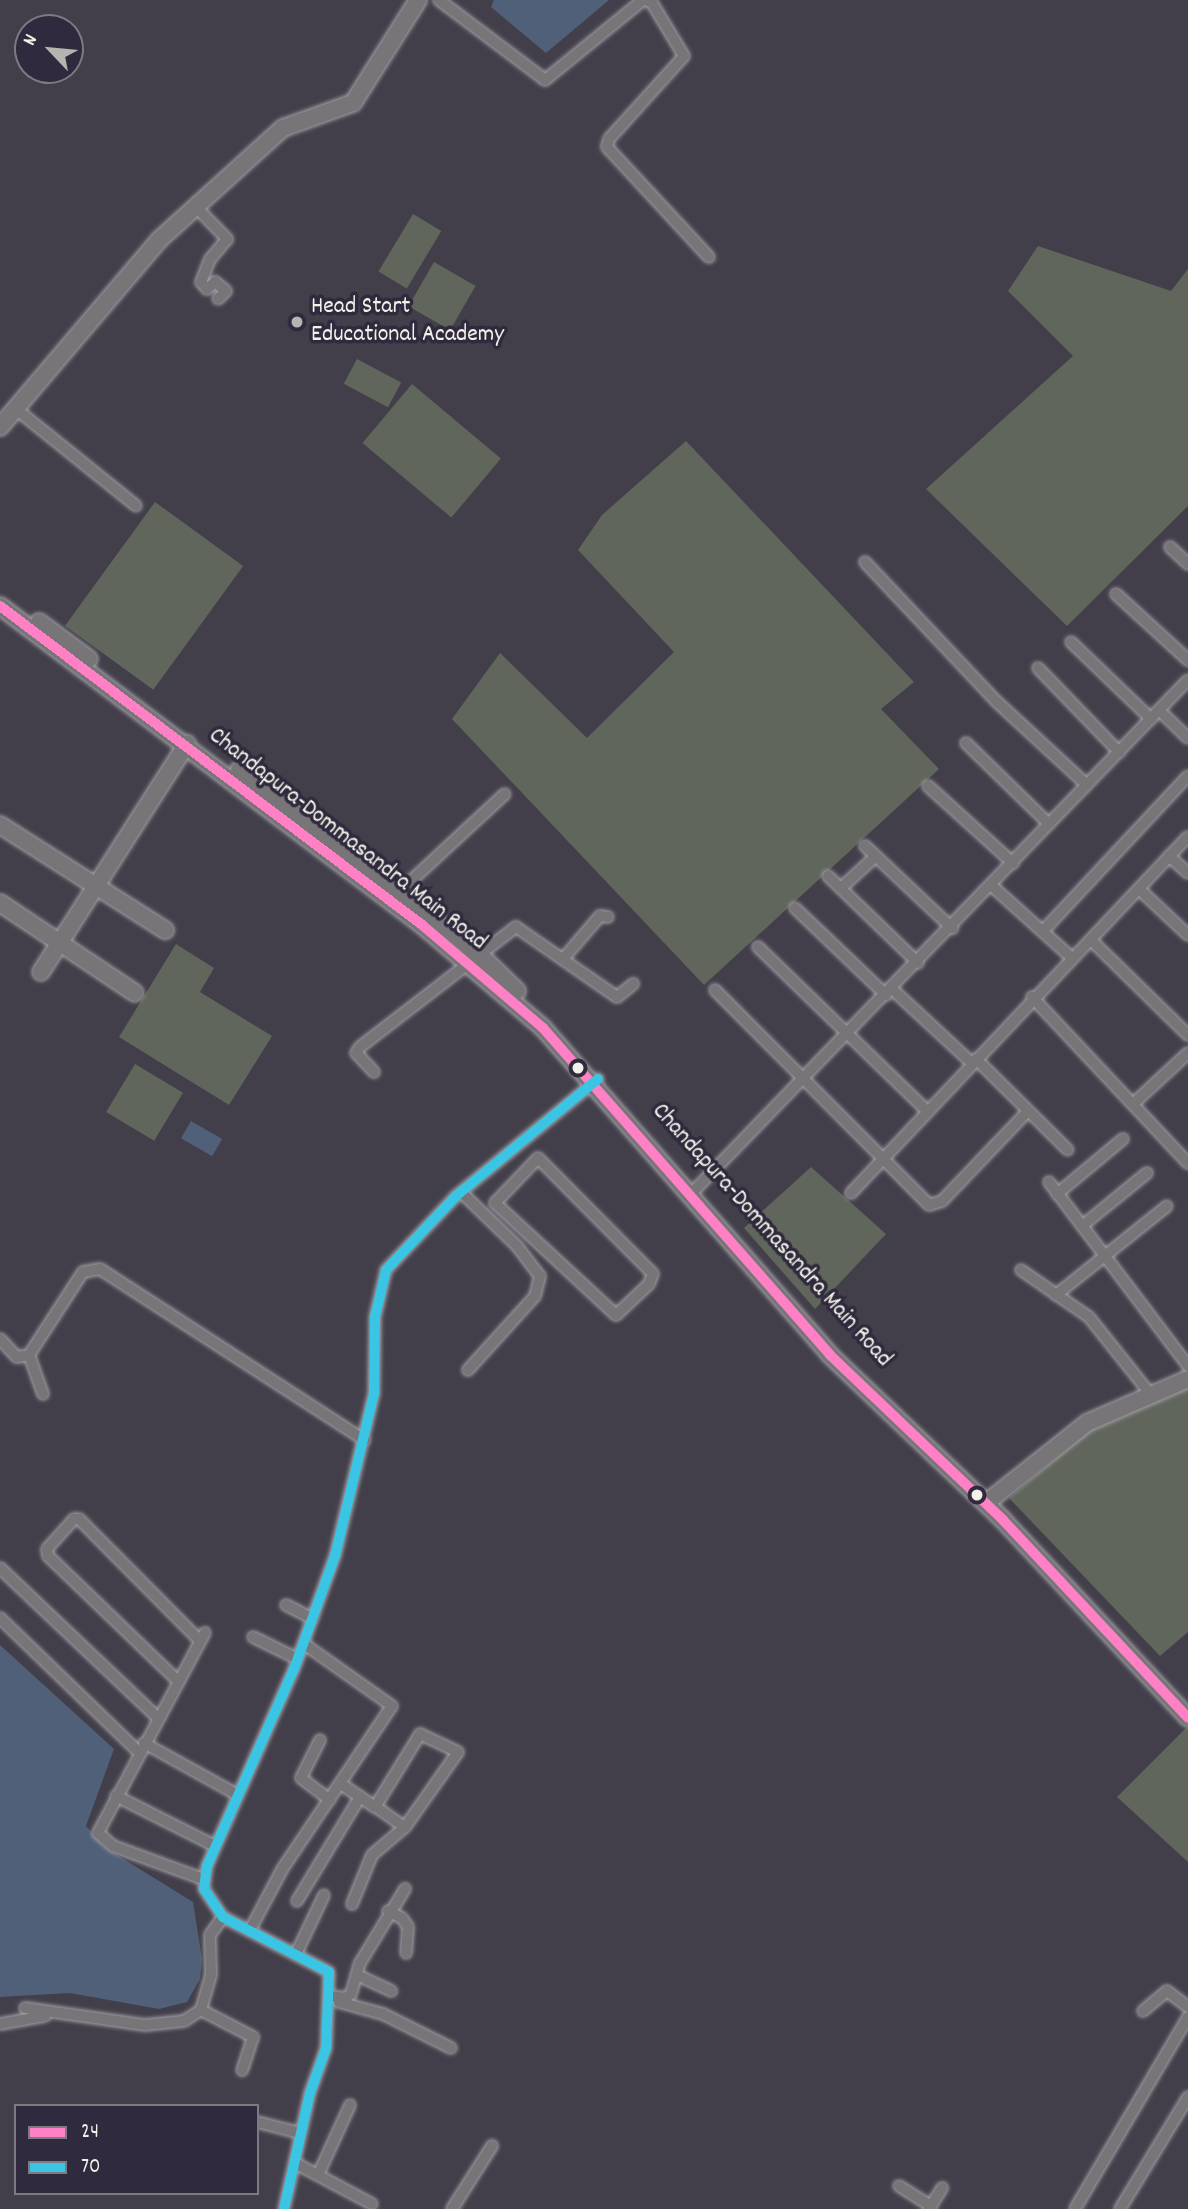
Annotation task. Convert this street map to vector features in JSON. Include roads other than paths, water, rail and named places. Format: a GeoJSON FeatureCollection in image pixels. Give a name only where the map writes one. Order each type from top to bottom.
{"type":"FeatureCollection","features":[{"type":"Feature","properties":{"kind":"main road"},"geometry":{"type":"LineString","coordinates":[[0,428],[148,252],[196,207],[283,128],[353,103],[418,0]]}},
{"type":"Feature","properties":{"kind":"main road","name":"Chandapura-Dommasandra Main Road"},"geometry":{"type":"LineString","coordinates":[[0,594],[399,892],[474,958],[595,1082],[830,1355],[990,1500],[1188,1702]]}},
{"type":"Feature","properties":{"kind":"main road","name":"Chandapura-Dommasandra Main Road"},"geometry":{"type":"LineString","coordinates":[[0,606],[474,958]]}},
{"type":"Feature","properties":{"kind":"main road"},"geometry":{"type":"LineString","coordinates":[[41,972],[187,744]]}},
{"type":"Feature","properties":{"kind":"main road"},"geometry":{"type":"LineString","coordinates":[[0,825],[165,930]]}},
{"type":"Feature","properties":{"kind":"main road"},"geometry":{"type":"LineString","coordinates":[[0,903],[135,993]]}},
{"type":"Feature","properties":{"kind":"main road"},"geometry":{"type":"LineString","coordinates":[[990,1500],[1087,1423],[1188,1379]]}},
{"type":"Feature","properties":{"kind":"main road","name":"Chandapura-Dommasandra Main Road"},"geometry":{"type":"LineString","coordinates":[[990,1500],[1188,1718]]}},
{"type":"Feature","properties":{"kind":"street"},"geometry":{"type":"LineString","coordinates":[[439,0],[545,80],[644,0],[652,3],[684,56],[609,139],[607,147],[709,257]]}},
{"type":"Feature","properties":{"kind":"street"},"geometry":{"type":"LineString","coordinates":[[196,207],[226,239],[209,259],[201,282],[207,289],[215,282],[226,290],[218,299]]}},
{"type":"Feature","properties":{"kind":"street"},"geometry":{"type":"LineString","coordinates":[[16,409],[136,506]]}},
{"type":"Feature","properties":{"kind":"street"},"geometry":{"type":"LineString","coordinates":[[1170,547],[1188,564]]}},
{"type":"Feature","properties":{"kind":"street"},"geometry":{"type":"LineString","coordinates":[[865,562],[997,702],[1087,785]]}},
{"type":"Feature","properties":{"kind":"street"},"geometry":{"type":"LineString","coordinates":[[1115,594],[1188,660]]}},
{"type":"Feature","properties":{"kind":"street"},"geometry":{"type":"LineString","coordinates":[[1071,642],[1151,719]]}},
{"type":"Feature","properties":{"kind":"street"},"geometry":{"type":"LineString","coordinates":[[1038,668],[1119,752]]}},
{"type":"Feature","properties":{"kind":"street"},"geometry":{"type":"LineString","coordinates":[[692,1193],[849,1035],[1188,680]]}},
{"type":"Feature","properties":{"kind":"street"},"geometry":{"type":"LineString","coordinates":[[1160,710],[1188,738]]}},
{"type":"Feature","properties":{"kind":"street"},"geometry":{"type":"LineString","coordinates":[[966,743],[1049,824]]}},
{"type":"Feature","properties":{"kind":"street"},"geometry":{"type":"LineString","coordinates":[[1042,931],[1188,776]]}},
{"type":"Feature","properties":{"kind":"street"},"geometry":{"type":"LineString","coordinates":[[928,786],[1013,863]]}},
{"type":"Feature","properties":{"kind":"street"},"geometry":{"type":"LineString","coordinates":[[399,892],[505,794]]}},
{"type":"Feature","properties":{"kind":"street"},"geometry":{"type":"LineString","coordinates":[[850,1193],[1032,998],[1188,837]]}},
{"type":"Feature","properties":{"kind":"street"},"geometry":{"type":"LineString","coordinates":[[866,846],[952,928]]}},
{"type":"Feature","properties":{"kind":"street"},"geometry":{"type":"LineString","coordinates":[[841,888],[876,856]]}},
{"type":"Feature","properties":{"kind":"street"},"geometry":{"type":"LineString","coordinates":[[1170,856],[1188,873]]}},
{"type":"Feature","properties":{"kind":"street"},"geometry":{"type":"LineString","coordinates":[[828,876],[918,963]]}},
{"type":"Feature","properties":{"kind":"street"},"geometry":{"type":"LineString","coordinates":[[992,886],[1072,958]]}},
{"type":"Feature","properties":{"kind":"street"},"geometry":{"type":"LineString","coordinates":[[1139,889],[1188,935]]}},
{"type":"Feature","properties":{"kind":"street"},"geometry":{"type":"LineString","coordinates":[[795,908],[889,992],[974,1061],[1068,1150]]}},
{"type":"Feature","properties":{"kind":"street"},"geometry":{"type":"LineString","coordinates":[[563,959],[600,916],[608,918]]}},
{"type":"Feature","properties":{"kind":"street"},"geometry":{"type":"LineString","coordinates":[[374,1072],[357,1051],[516,927],[617,998],[633,984]]}},
{"type":"Feature","properties":{"kind":"street"},"geometry":{"type":"LineString","coordinates":[[1091,940],[1188,1035]]}},
{"type":"Feature","properties":{"kind":"street"},"geometry":{"type":"LineString","coordinates":[[758,947],[927,1111]]}},
{"type":"Feature","properties":{"kind":"street"},"geometry":{"type":"LineString","coordinates":[[715,990],[880,1161],[929,1205],[942,1201],[1028,1111]]}},
{"type":"Feature","properties":{"kind":"street"},"geometry":{"type":"LineString","coordinates":[[1032,998],[1188,1163]]}},
{"type":"Feature","properties":{"kind":"street"},"geometry":{"type":"LineString","coordinates":[[1133,1104],[1188,1053]]}},
{"type":"Feature","properties":{"kind":"street"},"geometry":{"type":"LineString","coordinates":[[284,2209],[300,2133],[326,2048],[330,1999],[327,1968],[223,1917],[208,1899],[203,1879],[298,1659],[335,1556],[374,1393],[380,1283],[394,1259],[461,1192],[502,1162],[595,1082]]}},
{"type":"Feature","properties":{"kind":"street"},"geometry":{"type":"LineString","coordinates":[[1058,1194],[1123,1139]]}},
{"type":"Feature","properties":{"kind":"street"},"geometry":{"type":"LineString","coordinates":[[538,1158],[543,1161],[653,1273],[649,1284],[616,1315],[608,1311],[497,1207],[497,1199],[518,1177],[538,1158]]}},
{"type":"Feature","properties":{"kind":"street"},"geometry":{"type":"LineString","coordinates":[[502,1162],[518,1177]]}},
{"type":"Feature","properties":{"kind":"street"},"geometry":{"type":"LineString","coordinates":[[1082,1226],[1147,1173]]}},
{"type":"Feature","properties":{"kind":"street"},"geometry":{"type":"LineString","coordinates":[[1049,1182],[1188,1366]]}},
{"type":"Feature","properties":{"kind":"street"},"geometry":{"type":"LineString","coordinates":[[461,1192],[517,1245],[540,1276],[535,1296],[468,1370]]}},
{"type":"Feature","properties":{"kind":"street"},"geometry":{"type":"LineString","coordinates":[[1056,1295],[1167,1206]]}},
{"type":"Feature","properties":{"kind":"street"},"geometry":{"type":"LineString","coordinates":[[0,1339],[17,1357],[29,1355],[83,1272],[100,1269],[364,1440]]}},
{"type":"Feature","properties":{"kind":"street"},"geometry":{"type":"LineString","coordinates":[[1021,1270],[1089,1317],[1152,1395]]}},
{"type":"Feature","properties":{"kind":"street"},"geometry":{"type":"LineString","coordinates":[[29,1355],[43,1394]]}},
{"type":"Feature","properties":{"kind":"street"},"geometry":{"type":"LineString","coordinates":[[178,1681],[48,1556],[47,1549],[74,1519],[79,1520],[203,1637],[100,1825],[101,1838],[203,1879]]}},
{"type":"Feature","properties":{"kind":"street"},"geometry":{"type":"LineString","coordinates":[[0,1568],[158,1718]]}},
{"type":"Feature","properties":{"kind":"street"},"geometry":{"type":"LineString","coordinates":[[286,1605],[313,1619]]}},
{"type":"Feature","properties":{"kind":"street"},"geometry":{"type":"LineString","coordinates":[[0,1618],[142,1748],[238,1795]]}},
{"type":"Feature","properties":{"kind":"street"},"geometry":{"type":"LineString","coordinates":[[253,1637],[298,1659]]}},
{"type":"Feature","properties":{"kind":"street"},"geometry":{"type":"LineString","coordinates":[[250,1930],[283,1868],[392,1706],[304,1644]]}},
{"type":"Feature","properties":{"kind":"street"},"geometry":{"type":"LineString","coordinates":[[352,1904],[372,1855],[405,1827],[458,1752],[420,1734],[376,1807]]}},
{"type":"Feature","properties":{"kind":"street"},"geometry":{"type":"LineString","coordinates":[[320,1740],[301,1778],[330,1800]]}},
{"type":"Feature","properties":{"kind":"street"},"geometry":{"type":"LineString","coordinates":[[341,1784],[405,1827]]}},
{"type":"Feature","properties":{"kind":"street"},"geometry":{"type":"LineString","coordinates":[[116,1796],[215,1846]]}},
{"type":"Feature","properties":{"kind":"street"},"geometry":{"type":"LineString","coordinates":[[297,1901],[359,1797]]}},
{"type":"Feature","properties":{"kind":"street"},"geometry":{"type":"LineString","coordinates":[[330,1999],[348,1997],[388,1911],[405,1889]]}},
{"type":"Feature","properties":{"kind":"street"},"geometry":{"type":"LineString","coordinates":[[296,1954],[324,1895]]}},
{"type":"Feature","properties":{"kind":"street"},"geometry":{"type":"LineString","coordinates":[[388,1911],[402,1918],[408,1927],[406,1953]]}},
{"type":"Feature","properties":{"kind":"street"},"geometry":{"type":"LineString","coordinates":[[25,2008],[145,2025],[184,2021],[201,2010],[211,1975],[209,1935],[223,1917]]}},
{"type":"Feature","properties":{"kind":"street"},"geometry":{"type":"LineString","coordinates":[[356,1975],[391,1991]]}},
{"type":"Feature","properties":{"kind":"street"},"geometry":{"type":"LineString","coordinates":[[1143,2011],[1167,1991],[1188,2007]]}},
{"type":"Feature","properties":{"kind":"street"},"geometry":{"type":"LineString","coordinates":[[330,1999],[383,2014],[451,2049]]}},
{"type":"Feature","properties":{"kind":"street"},"geometry":{"type":"LineString","coordinates":[[201,2010],[253,2037],[242,2070]]}},
{"type":"Feature","properties":{"kind":"street"},"geometry":{"type":"LineString","coordinates":[[0,2024],[38,2016],[85,2017]]}},
{"type":"Feature","properties":{"kind":"street"},"geometry":{"type":"LineString","coordinates":[[1075,2209],[1188,2017]]}},
{"type":"Feature","properties":{"kind":"street"},"geometry":{"type":"LineString","coordinates":[[1120,2209],[1188,2097]]}},
{"type":"Feature","properties":{"kind":"street"},"geometry":{"type":"LineString","coordinates":[[318,2175],[350,2105]]}},
{"type":"Feature","properties":{"kind":"street"},"geometry":{"type":"LineString","coordinates":[[259,2123],[300,2133]]}},
{"type":"Feature","properties":{"kind":"street"},"geometry":{"type":"LineString","coordinates":[[452,2209],[492,2146]]}},
{"type":"Feature","properties":{"kind":"street"},"geometry":{"type":"LineString","coordinates":[[295,2163],[372,2204]]}},
{"type":"Feature","properties":{"kind":"street"},"geometry":{"type":"LineString","coordinates":[[899,2186],[930,2207],[942,2188]]}},
{"type":"Feature","properties":{"kind":"water"},"geometry":{"type":"Polygon","coordinates":[[[494,0],[609,0],[546,53],[491,7],[494,0]]]}},
{"type":"Feature","properties":{"kind":"water"},"geometry":{"type":"Polygon","coordinates":[[[191,1121],[222,1139],[212,1156],[181,1138],[191,1121]]]}},
{"type":"Feature","properties":{"kind":"water"},"geometry":{"type":"Polygon","coordinates":[[[0,1645],[114,1749],[86,1826],[104,1847],[193,1902],[202,1959],[200,1979],[187,2002],[159,2009],[70,1993],[0,1997],[0,1645]]]}},
{"type":"Feature","properties":{"kind":"place","name":"Head Start Educational Academy"},"geometry":{"type":"Point","coordinates":[297,322]}}]}
